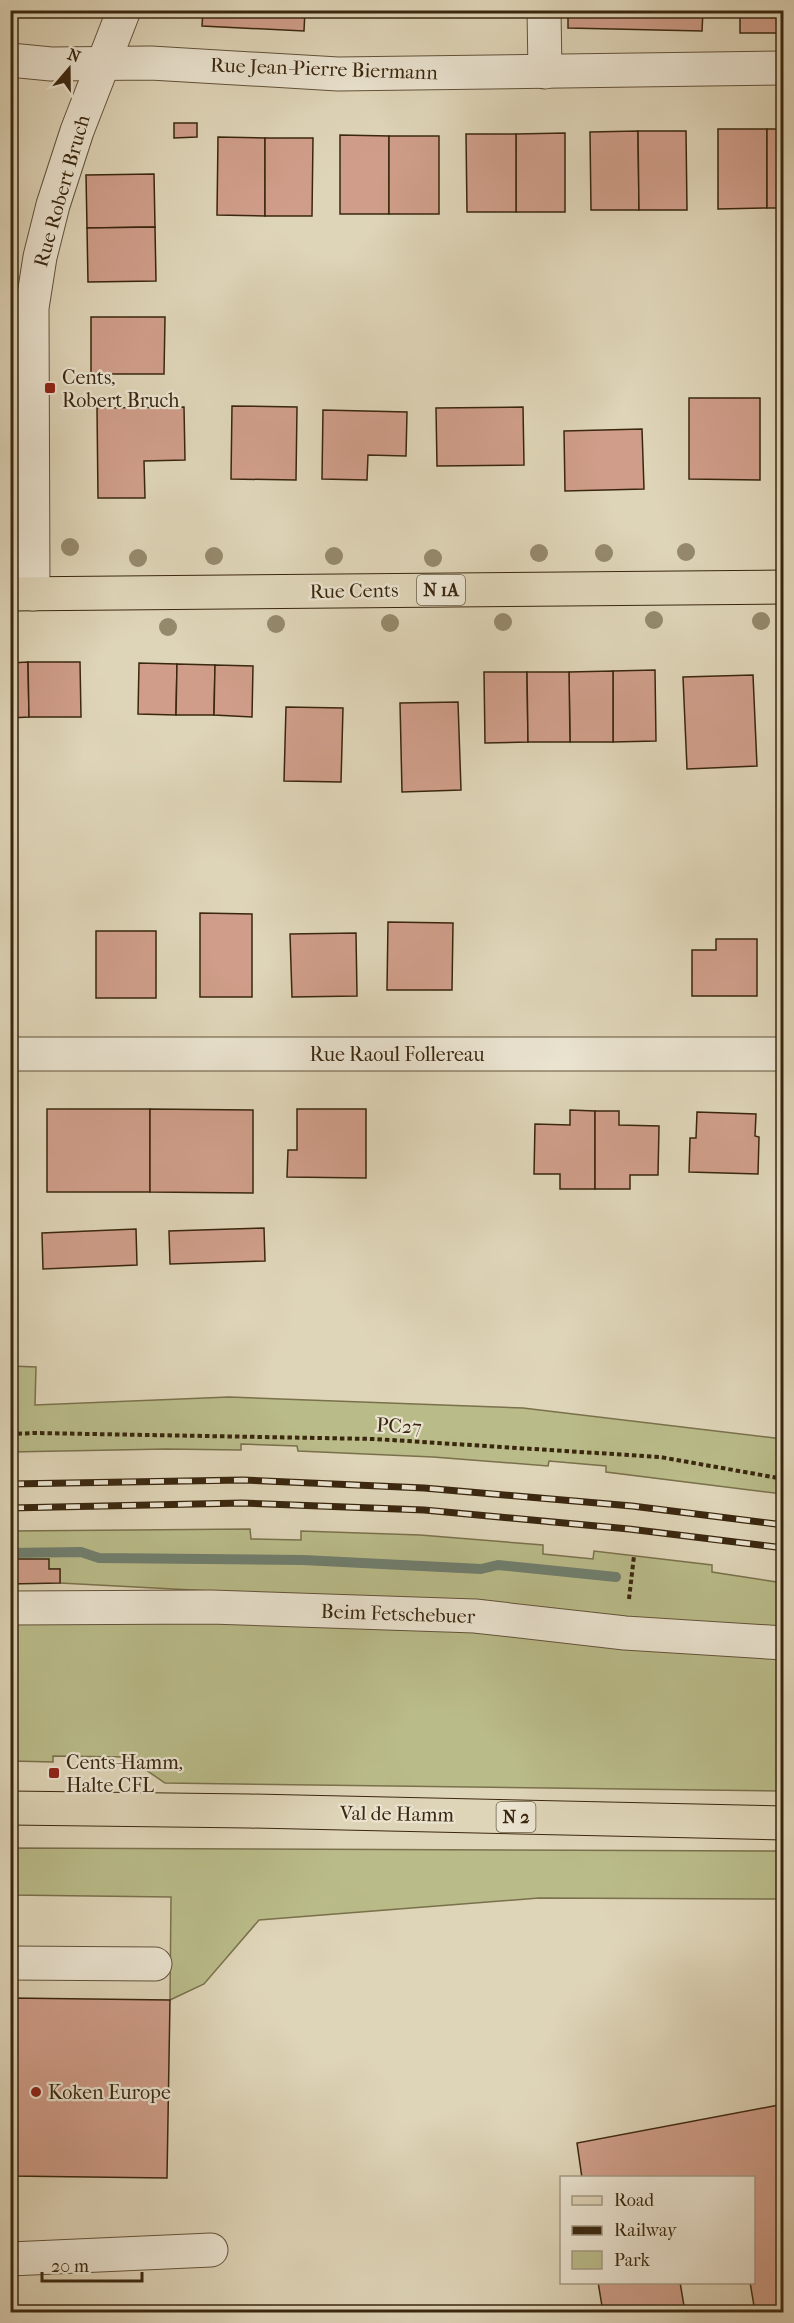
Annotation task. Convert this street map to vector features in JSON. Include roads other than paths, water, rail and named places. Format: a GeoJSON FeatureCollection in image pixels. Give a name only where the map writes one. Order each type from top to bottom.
{"type":"FeatureCollection","features":[{"type":"Feature","properties":{"kind":"main road","name":"Rue Cents"},"geometry":{"type":"LineString","coordinates":[[22,594],[783,586]]}},
{"type":"Feature","properties":{"kind":"main road","name":"Val de Hamm"},"geometry":{"type":"LineString","coordinates":[[10,1808],[783,1823]]}},
{"type":"Feature","properties":{"kind":"street","name":"Rue Robert Bruch"},"geometry":{"type":"LineString","coordinates":[[22,594],[32,308],[40,256],[53,205],[77,131],[124,10]]}},
{"type":"Feature","properties":{"kind":"street"},"geometry":{"type":"LineString","coordinates":[[544,10],[545,72]]}},
{"type":"Feature","properties":{"kind":"street","name":"Rue Jean-Pierre Biermann"},"geometry":{"type":"LineString","coordinates":[[10,60],[51,64],[151,63],[338,74],[783,68]]}},
{"type":"Feature","properties":{"kind":"street","name":"Rue Raoul Follereau"},"geometry":{"type":"LineString","coordinates":[[10,1054],[783,1054]]}},
{"type":"Feature","properties":{"kind":"street","name":"Beim Fetschebuer"},"geometry":{"type":"LineString","coordinates":[[10,1608],[212,1608],[475,1616],[625,1633],[783,1643]]}},
{"type":"Feature","properties":{"kind":"street"},"geometry":{"type":"LineString","coordinates":[[10,1963],[154,1964]]}},
{"type":"Feature","properties":{"kind":"street"},"geometry":{"type":"LineString","coordinates":[[10,2259],[211,2250]]}},
{"type":"Feature","properties":{"kind":"waterway"},"geometry":{"type":"LineString","coordinates":[[10,1553],[81,1552],[99,1558],[303,1560],[481,1569],[498,1565],[616,1577]]}},
{"type":"Feature","properties":{"kind":"railway"},"geometry":{"type":"LineString","coordinates":[[10,1484],[243,1480],[424,1488],[632,1506],[784,1525]]}},
{"type":"Feature","properties":{"kind":"railway"},"geometry":{"type":"LineString","coordinates":[[10,1508],[242,1503],[424,1510],[629,1529],[784,1548]]}},
{"type":"Feature","properties":{"kind":"place","name":"Cents, Robert Bruch"},"geometry":{"type":"Point","coordinates":[50,388]}},
{"type":"Feature","properties":{"kind":"place","name":"Cents-Hamm, Halte CFL"},"geometry":{"type":"Point","coordinates":[54,1773]}},
{"type":"Feature","properties":{"kind":"place","name":"Koken Europe"},"geometry":{"type":"Point","coordinates":[36,2092]}}]}
